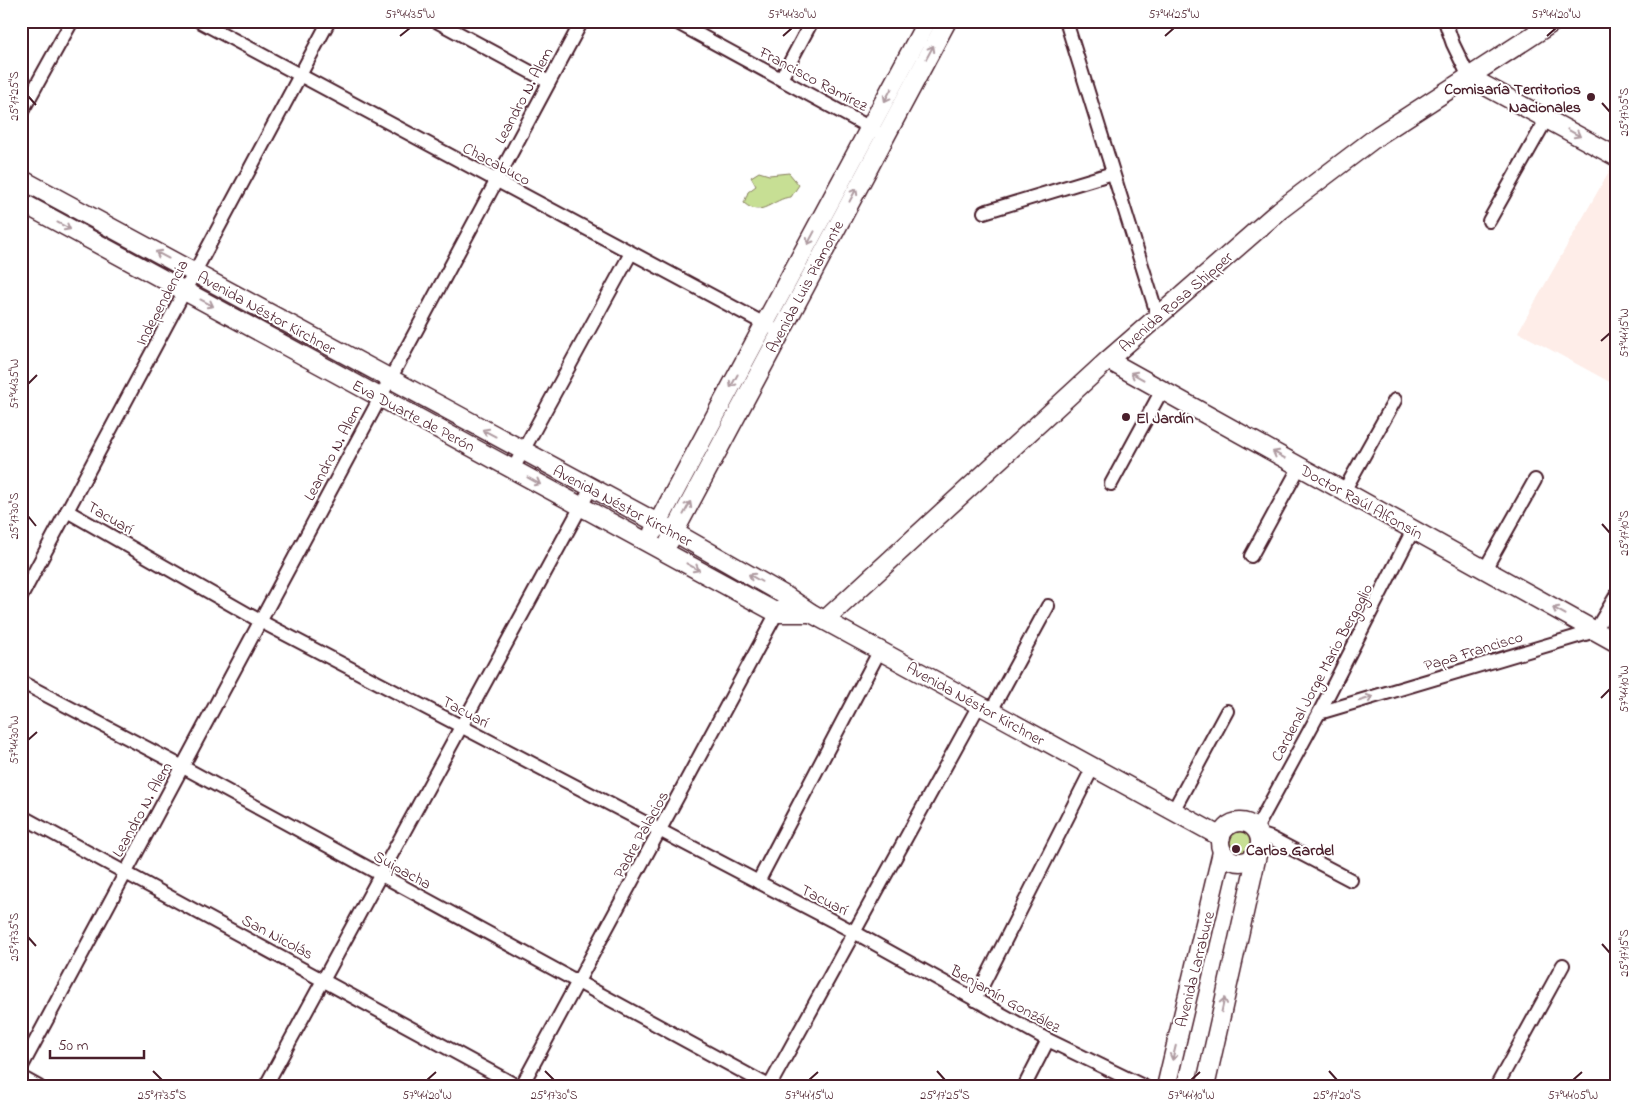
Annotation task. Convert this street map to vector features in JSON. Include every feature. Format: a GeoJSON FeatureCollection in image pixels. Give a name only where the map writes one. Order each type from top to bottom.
{"type":"FeatureCollection","features":[{"type":"Feature","properties":{"kind":"street"},"geometry":{"type":"LineString","coordinates":[[21,113],[72,21]]}},
{"type":"Feature","properties":{"kind":"street","name":"Chacabuco"},"geometry":{"type":"LineString","coordinates":[[199,21],[772,328]]}},
{"type":"Feature","properties":{"kind":"street","name":"Independencia"},"geometry":{"type":"LineString","coordinates":[[21,597],[328,21]]}},
{"type":"Feature","properties":{"kind":"street"},"geometry":{"type":"LineString","coordinates":[[436,21],[549,82]]}},
{"type":"Feature","properties":{"kind":"street","name":"Leandro N. Alem"},"geometry":{"type":"LineString","coordinates":[[21,1068],[495,180],[582,21]]}},
{"type":"Feature","properties":{"kind":"street","name":"Francisco Ramírez"},"geometry":{"type":"LineString","coordinates":[[674,21],[697,27],[781,78],[878,132]]}},
{"type":"Feature","properties":{"kind":"street"},"geometry":{"type":"LineString","coordinates":[[781,78],[812,21]]}},
{"type":"Feature","properties":{"kind":"street","name":"Avenida Luis Piamonte"},"geometry":{"type":"LineString","coordinates":[[878,132],[927,21]]}},
{"type":"Feature","properties":{"kind":"street","name":"Avenida Luis Piamonte"},"geometry":{"type":"LineString","coordinates":[[649,543],[657,523],[772,328],[878,132],[947,21]]}},
{"type":"Feature","properties":{"kind":"street"},"geometry":{"type":"LineString","coordinates":[[1066,21],[1158,317]]}},
{"type":"Feature","properties":{"kind":"street"},"geometry":{"type":"LineString","coordinates":[[1445,21],[1453,44],[1469,77],[1617,157]]}},
{"type":"Feature","properties":{"kind":"street","name":"Avenida Rosa Shipper"},"geometry":{"type":"LineString","coordinates":[[818,616],[1280,210],[1378,135],[1555,21]]}},
{"type":"Feature","properties":{"kind":"street"},"geometry":{"type":"LineString","coordinates":[[1489,221],[1547,118]]}},
{"type":"Feature","properties":{"kind":"street"},"geometry":{"type":"LineString","coordinates":[[984,212],[1113,173]]}},
{"type":"Feature","properties":{"kind":"street","name":"Avenida Néstor Kirchner"},"geometry":{"type":"LineString","coordinates":[[21,179],[674,532],[818,616],[1173,811],[1221,844]]}},
{"type":"Feature","properties":{"kind":"street","name":"Eva Duarte de Perón"},"geometry":{"type":"LineString","coordinates":[[21,202],[777,613]]}},
{"type":"Feature","properties":{"kind":"street"},"geometry":{"type":"LineString","coordinates":[[513,469],[631,253]]}},
{"type":"Feature","properties":{"kind":"street","name":"Avenida Luis Piamonte"},"geometry":{"type":"LineString","coordinates":[[665,552],[772,328]]}},
{"type":"Feature","properties":{"kind":"street","name":"Doctor Raúl Alfonsín"},"geometry":{"type":"LineString","coordinates":[[1108,360],[1617,643]]}},
{"type":"Feature","properties":{"kind":"street"},"geometry":{"type":"LineString","coordinates":[[1111,484],[1162,390]]}},
{"type":"Feature","properties":{"kind":"street"},"geometry":{"type":"LineString","coordinates":[[1344,491],[1395,400]]}},
{"type":"Feature","properties":{"kind":"street"},"geometry":{"type":"LineString","coordinates":[[1251,556],[1300,466]]}},
{"type":"Feature","properties":{"kind":"street"},"geometry":{"type":"LineString","coordinates":[[1485,570],[1535,480]]}},
{"type":"Feature","properties":{"kind":"street"},"geometry":{"type":"LineString","coordinates":[[265,1087],[591,488]]}},
{"type":"Feature","properties":{"kind":"street","name":"Tacuarí"},"geometry":{"type":"LineString","coordinates":[[67,511],[260,621],[854,932]]}},
{"type":"Feature","properties":{"kind":"street","name":"Cardenal Jorge Mario Bergoglio"},"geometry":{"type":"LineString","coordinates":[[1257,831],[1413,530]]}},
{"type":"Feature","properties":{"kind":"street"},"geometry":{"type":"LineString","coordinates":[[1595,630],[1617,594]]}},
{"type":"Feature","properties":{"kind":"street","name":"Padre Palacios"},"geometry":{"type":"LineString","coordinates":[[520,1087],[786,596]]}},
{"type":"Feature","properties":{"kind":"street"},"geometry":{"type":"LineString","coordinates":[[769,1087],[854,932],[985,708],[1048,606]]}},
{"type":"Feature","properties":{"kind":"street"},"geometry":{"type":"LineString","coordinates":[[777,613],[818,616]]}},
{"type":"Feature","properties":{"kind":"street","name":"Papa Francisco"},"geometry":{"type":"LineString","coordinates":[[1319,713],[1595,630]]}},
{"type":"Feature","properties":{"kind":"street"},"geometry":{"type":"LineString","coordinates":[[758,882],[880,650]]}},
{"type":"Feature","properties":{"kind":"street","name":"Suipacha"},"geometry":{"type":"LineString","coordinates":[[21,682],[182,766],[769,1087]]}},
{"type":"Feature","properties":{"kind":"street"},"geometry":{"type":"LineString","coordinates":[[1173,811],[1227,711]]}},
{"type":"Feature","properties":{"kind":"street"},"geometry":{"type":"LineString","coordinates":[[975,1000],[1093,767]]}},
{"type":"Feature","properties":{"kind":"street","name":"San Nicolás"},"geometry":{"type":"LineString","coordinates":[[21,816],[520,1087]]}},
{"type":"Feature","properties":{"kind":"street"},"geometry":{"type":"LineString","coordinates":[[1256,855],[1246,862],[1239,863],[1226,858],[1221,844],[1228,826],[1233,823],[1246,823],[1257,831],[1351,880]]}},
{"type":"Feature","properties":{"kind":"street"},"geometry":{"type":"LineString","coordinates":[[1205,1087],[1256,855],[1261,845],[1257,831]]}},
{"type":"Feature","properties":{"kind":"street","name":"Avenida Larrabure"},"geometry":{"type":"LineString","coordinates":[[1166,1087],[1221,844]]}},
{"type":"Feature","properties":{"kind":"street","name":"Benjamín González"},"geometry":{"type":"LineString","coordinates":[[854,932],[1048,1040],[1145,1087]]}},
{"type":"Feature","properties":{"kind":"street"},"geometry":{"type":"LineString","coordinates":[[1496,1087],[1563,965]]}},
{"type":"Feature","properties":{"kind":"street"},"geometry":{"type":"LineString","coordinates":[[1024,1087],[1048,1040]]}},
{"type":"Feature","properties":{"kind":"street"},"geometry":{"type":"LineString","coordinates":[[21,1077],[39,1087]]}},
{"type":"Feature","properties":{"kind":"shaded area"},"geometry":{"type":"Polygon","coordinates":[[[1611,168],[1617,171],[1617,386],[1518,332],[1611,168]]]}},
{"type":"Feature","properties":{"kind":"green space"},"geometry":{"type":"Polygon","coordinates":[[[759,172],[769,175],[789,173],[799,185],[791,197],[756,209],[744,203],[748,192],[756,186],[751,177],[759,172]]]}},
{"type":"Feature","properties":{"kind":"green space"},"geometry":{"type":"Polygon","coordinates":[[[1238,830],[1248,834],[1252,844],[1248,854],[1238,858],[1228,854],[1224,844],[1228,834],[1238,830]]]}},
{"type":"Feature","properties":{"kind":"place","name":"Comisaría Territorios Nacionales"},"geometry":{"type":"Point","coordinates":[1591,97]}},
{"type":"Feature","properties":{"kind":"place","name":"El Jardín"},"geometry":{"type":"Point","coordinates":[1126,417]}},
{"type":"Feature","properties":{"kind":"place","name":"Carlos Gardel"},"geometry":{"type":"Point","coordinates":[1236,849]}}]}
